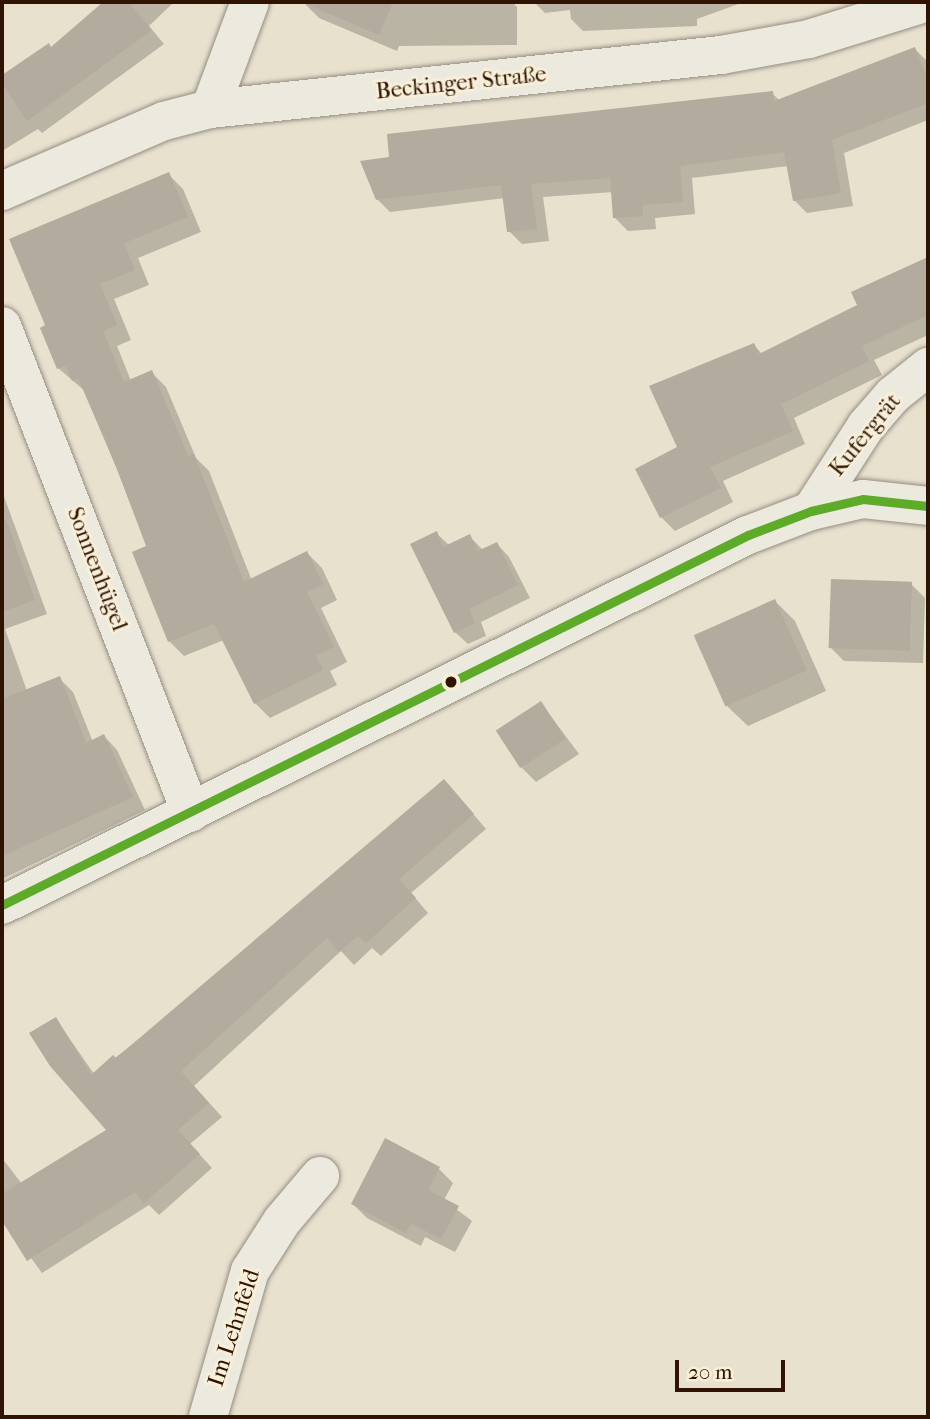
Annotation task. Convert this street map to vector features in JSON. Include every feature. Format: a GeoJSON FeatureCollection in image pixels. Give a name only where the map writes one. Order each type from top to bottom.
{"type":"FeatureCollection","features":[{"type":"Feature","properties":{"kind":"street"},"geometry":{"type":"LineString","coordinates":[[210,109],[250,2]]}},
{"type":"Feature","properties":{"kind":"street","name":"Beckinger Straße"},"geometry":{"type":"LineString","coordinates":[[2,191],[141,130],[210,109],[721,55],[809,39],[928,2]]}},
{"type":"Feature","properties":{"kind":"street","name":"Sonnenhügel"},"geometry":{"type":"LineString","coordinates":[[2,326],[191,813]]}},
{"type":"Feature","properties":{"kind":"street","name":"Kufergrät"},"geometry":{"type":"LineString","coordinates":[[811,511],[866,426],[894,395],[928,367]]}},
{"type":"Feature","properties":{"kind":"street"},"geometry":{"type":"LineString","coordinates":[[2,905],[711,553],[811,511],[863,499],[928,506]]}},
{"type":"Feature","properties":{"kind":"street","name":"Im Lehnfeld"},"geometry":{"type":"LineString","coordinates":[[208,1417],[250,1271],[282,1221],[320,1176]]}},
{"type":"Feature","properties":{"kind":"building"},"geometry":{"type":"Polygon","coordinates":[[[103,2],[128,2],[152,30],[27,121],[2,83],[2,75],[49,43],[51,47],[103,2]]]}},
{"type":"Feature","properties":{"kind":"building"},"geometry":{"type":"Polygon","coordinates":[[[302,2],[393,2],[379,35],[302,2]]]}},
{"type":"Feature","properties":{"kind":"building"},"geometry":{"type":"Polygon","coordinates":[[[915,47],[928,81],[928,103],[832,140],[841,193],[793,201],[784,152],[680,166],[683,202],[643,205],[643,216],[613,218],[610,178],[531,184],[537,229],[507,232],[501,185],[376,200],[360,161],[389,157],[387,134],[773,91],[774,101],[915,47]]]}},
{"type":"Feature","properties":{"kind":"building"},"geometry":{"type":"Polygon","coordinates":[[[169,172],[188,217],[124,243],[135,270],[100,284],[117,325],[103,331],[124,382],[152,370],[188,456],[194,454],[244,582],[307,551],[323,584],[307,592],[334,647],[316,655],[323,670],[254,704],[214,624],[168,642],[132,552],[146,546],[117,469],[78,378],[72,381],[66,366],[57,369],[40,328],[45,325],[9,239],[169,172]]]}},
{"type":"Feature","properties":{"kind":"building"},"geometry":{"type":"Polygon","coordinates":[[[928,257],[928,315],[862,346],[869,361],[781,404],[793,431],[710,467],[721,488],[660,518],[635,469],[677,447],[649,386],[754,343],[759,354],[857,305],[851,292],[928,257]]]}},
{"type":"Feature","properties":{"kind":"building"},"geometry":{"type":"Polygon","coordinates":[[[6,520],[35,600],[2,612],[2,521],[6,520]]]}},
{"type":"Feature","properties":{"kind":"building"},"geometry":{"type":"Polygon","coordinates":[[[437,531],[443,547],[470,534],[478,551],[497,542],[518,585],[469,609],[475,623],[454,633],[410,544],[437,531]]]}},
{"type":"Feature","properties":{"kind":"building"},"geometry":{"type":"Polygon","coordinates":[[[831,579],[912,582],[910,651],[829,648],[831,579]]]}},
{"type":"Feature","properties":{"kind":"building"},"geometry":{"type":"Polygon","coordinates":[[[775,599],[807,670],[725,706],[694,635],[775,599]]]}},
{"type":"Feature","properties":{"kind":"building"},"geometry":{"type":"Polygon","coordinates":[[[60,676],[86,743],[104,734],[133,797],[2,856],[2,699],[60,676]]]}},
{"type":"Feature","properties":{"kind":"building"},"geometry":{"type":"Polygon","coordinates":[[[541,701],[566,739],[520,768],[496,730],[541,701]]]}},
{"type":"Feature","properties":{"kind":"building"},"geometry":{"type":"Polygon","coordinates":[[[444,779],[474,814],[399,879],[416,898],[366,943],[358,936],[339,952],[327,938],[181,1071],[209,1103],[178,1130],[200,1154],[144,1203],[135,1192],[27,1261],[2,1221],[2,1194],[106,1130],[50,1066],[29,1033],[56,1017],[91,1075],[113,1055],[116,1058],[444,779]]]}},
{"type":"Feature","properties":{"kind":"building"},"geometry":{"type":"Polygon","coordinates":[[[385,1138],[440,1167],[428,1190],[459,1206],[441,1239],[411,1224],[406,1233],[351,1204],[385,1138]]]}},
{"type":"Feature","properties":{"kind":"transit line"},"geometry":{"type":"LineString","coordinates":[[2,905],[748,535],[811,511],[863,499],[928,506]]}}]}
